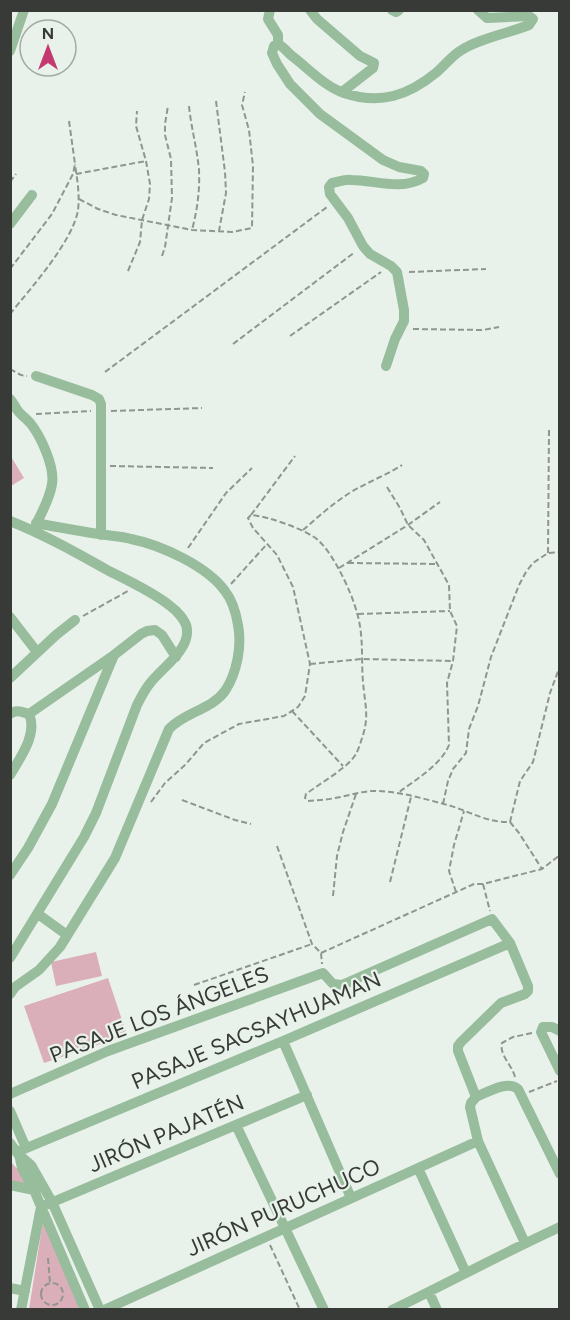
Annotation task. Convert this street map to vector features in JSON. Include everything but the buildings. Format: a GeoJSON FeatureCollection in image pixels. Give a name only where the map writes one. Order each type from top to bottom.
{"type":"FeatureCollection","features":[{"type":"Feature","properties":{"kind":"street"},"geometry":{"type":"LineString","coordinates":[[10,51],[24,10]]}},
{"type":"Feature","properties":{"kind":"street"},"geometry":{"type":"LineString","coordinates":[[270,10],[268,19],[278,35],[278,44]]}},
{"type":"Feature","properties":{"kind":"street"},"geometry":{"type":"LineString","coordinates":[[310,10],[316,19],[360,56],[374,63],[373,68],[342,92]]}},
{"type":"Feature","properties":{"kind":"street"},"geometry":{"type":"LineString","coordinates":[[392,10],[396,12],[399,10]]}},
{"type":"Feature","properties":{"kind":"street"},"geometry":{"type":"LineString","coordinates":[[278,44],[328,85],[342,92],[378,98],[396,97],[421,85],[459,51],[529,25],[532,19],[529,16],[487,18],[478,10]]}},
{"type":"Feature","properties":{"kind":"street"},"geometry":{"type":"LineString","coordinates":[[278,44],[274,46],[272,53],[278,64],[291,84],[320,114],[383,160],[399,167],[421,171],[424,174],[423,178],[406,185],[377,184],[350,179],[332,183],[329,187],[330,194],[348,218],[363,246],[370,254],[394,269],[405,310],[404,321],[386,366]]}},
{"type":"Feature","properties":{"kind":"street"},"geometry":{"type":"LineString","coordinates":[[10,224],[32,195]]}},
{"type":"Feature","properties":{"kind":"street"},"geometry":{"type":"LineString","coordinates":[[36,376],[99,399],[101,404],[101,535]]}},
{"type":"Feature","properties":{"kind":"street"},"geometry":{"type":"LineString","coordinates":[[10,399],[38,435],[52,470],[53,482],[50,493],[35,526]]}},
{"type":"Feature","properties":{"kind":"street"},"geometry":{"type":"LineString","coordinates":[[10,521],[132,539],[162,548],[201,568],[225,591],[236,610],[240,634],[233,674],[226,689],[216,702],[177,721],[170,729],[115,858],[60,947],[39,970],[15,987],[10,994]]}},
{"type":"Feature","properties":{"kind":"street"},"geometry":{"type":"LineString","coordinates":[[10,958],[84,837],[96,813],[144,690],[176,657],[185,642],[188,631],[184,620],[170,605],[35,526]]}},
{"type":"Feature","properties":{"kind":"street"},"geometry":{"type":"LineString","coordinates":[[10,617],[37,652]]}},
{"type":"Feature","properties":{"kind":"street"},"geometry":{"type":"LineString","coordinates":[[10,678],[56,634],[75,620]]}},
{"type":"Feature","properties":{"kind":"street"},"geometry":{"type":"LineString","coordinates":[[29,714],[147,631],[155,630],[162,635],[176,657]]}},
{"type":"Feature","properties":{"kind":"street"},"geometry":{"type":"LineString","coordinates":[[10,875],[52,804],[114,655]]}},
{"type":"Feature","properties":{"kind":"street"},"geometry":{"type":"LineString","coordinates":[[10,776],[32,730],[29,714],[12,711]]}},
{"type":"Feature","properties":{"kind":"street"},"geometry":{"type":"LineString","coordinates":[[38,914],[67,935]]}},
{"type":"Feature","properties":{"kind":"street"},"geometry":{"type":"LineString","coordinates":[[322,973],[333,984],[342,985],[492,919],[510,944],[528,991],[501,1003],[458,1046],[476,1097]]}},
{"type":"Feature","properties":{"kind":"street","name":"PASAJE SACSAYHUAMAN"},"geometry":{"type":"LineString","coordinates":[[18,1149],[283,1041],[510,944]]}},
{"type":"Feature","properties":{"kind":"street","name":"PASAJE LOS ÁNGELES"},"geometry":{"type":"LineString","coordinates":[[10,1094],[108,1051],[322,973]]}},
{"type":"Feature","properties":{"kind":"street"},"geometry":{"type":"LineString","coordinates":[[560,1031],[552,1027],[542,1029],[560,1071]]}},
{"type":"Feature","properties":{"kind":"street"},"geometry":{"type":"LineString","coordinates":[[283,1041],[351,1198]]}},
{"type":"Feature","properties":{"kind":"street"},"geometry":{"type":"LineString","coordinates":[[525,1243],[478,1141],[470,1107],[471,1102],[476,1097],[506,1085],[514,1086],[560,1174]]}},
{"type":"Feature","properties":{"kind":"street","name":"JIRÓN PAJATÉN"},"geometry":{"type":"LineString","coordinates":[[46,1204],[307,1095]]}},
{"type":"Feature","properties":{"kind":"street"},"geometry":{"type":"LineString","coordinates":[[10,1112],[22,1168],[39,1188],[85,1310]]}},
{"type":"Feature","properties":{"kind":"street"},"geometry":{"type":"LineString","coordinates":[[236,1125],[324,1310]]}},
{"type":"Feature","properties":{"kind":"street","name":"JIRÓN PURUCHUCO"},"geometry":{"type":"LineString","coordinates":[[102,1310],[478,1141]]}},
{"type":"Feature","properties":{"kind":"street"},"geometry":{"type":"LineString","coordinates":[[418,1168],[466,1273]]}},
{"type":"Feature","properties":{"kind":"street"},"geometry":{"type":"LineString","coordinates":[[10,1185],[39,1188]]}},
{"type":"Feature","properties":{"kind":"street"},"geometry":{"type":"LineString","coordinates":[[21,1310],[46,1204]]}},
{"type":"Feature","properties":{"kind":"street"},"geometry":{"type":"LineString","coordinates":[[46,1204],[102,1310]]}},
{"type":"Feature","properties":{"kind":"street"},"geometry":{"type":"LineString","coordinates":[[392,1310],[560,1227]]}},
{"type":"Feature","properties":{"kind":"street"},"geometry":{"type":"LineString","coordinates":[[10,1288],[25,1291]]}},
{"type":"Feature","properties":{"kind":"street"},"geometry":{"type":"LineString","coordinates":[[429,1292],[437,1310]]}},
{"type":"Feature","properties":{"kind":"path"},"geometry":{"type":"LineString","coordinates":[[79,199],[116,215],[192,230],[232,232],[252,228],[253,165],[249,130],[242,105],[245,92]]}},
{"type":"Feature","properties":{"kind":"path"},"geometry":{"type":"LineString","coordinates":[[216,101],[226,193],[219,231]]}},
{"type":"Feature","properties":{"kind":"path"},"geometry":{"type":"LineString","coordinates":[[189,105],[199,171],[198,202],[192,230]]}},
{"type":"Feature","properties":{"kind":"path"},"geometry":{"type":"LineString","coordinates":[[162,256],[170,213],[172,178],[171,159],[165,135],[168,106]]}},
{"type":"Feature","properties":{"kind":"path"},"geometry":{"type":"LineString","coordinates":[[128,271],[140,242],[150,184],[136,126],[137,111]]}},
{"type":"Feature","properties":{"kind":"path"},"geometry":{"type":"LineString","coordinates":[[10,314],[60,249],[78,212],[79,199],[69,121]]}},
{"type":"Feature","properties":{"kind":"path"},"geometry":{"type":"LineString","coordinates":[[76,174],[146,161]]}},
{"type":"Feature","properties":{"kind":"path"},"geometry":{"type":"LineString","coordinates":[[10,269],[52,214],[73,174],[75,164]]}},
{"type":"Feature","properties":{"kind":"path"},"geometry":{"type":"LineString","coordinates":[[10,182],[16,174]]}},
{"type":"Feature","properties":{"kind":"path"},"geometry":{"type":"LineString","coordinates":[[105,372],[335,201]]}},
{"type":"Feature","properties":{"kind":"path"},"geometry":{"type":"LineString","coordinates":[[233,344],[363,246]]}},
{"type":"Feature","properties":{"kind":"path"},"geometry":{"type":"LineString","coordinates":[[291,336],[394,269],[486,269]]}},
{"type":"Feature","properties":{"kind":"path"},"geometry":{"type":"LineString","coordinates":[[401,328],[483,330],[499,327]]}},
{"type":"Feature","properties":{"kind":"path"},"geometry":{"type":"LineString","coordinates":[[10,369],[21,375],[36,376]]}},
{"type":"Feature","properties":{"kind":"path"},"geometry":{"type":"LineString","coordinates":[[548,553],[549,430]]}},
{"type":"Feature","properties":{"kind":"path"},"geometry":{"type":"LineString","coordinates":[[151,802],[165,783],[185,765],[204,742],[238,724],[284,716],[298,706],[305,696],[310,664],[293,587],[277,555],[248,518],[295,456]]}},
{"type":"Feature","properties":{"kind":"path"},"geometry":{"type":"LineString","coordinates":[[303,530],[349,493],[402,465]]}},
{"type":"Feature","properties":{"kind":"path"},"geometry":{"type":"LineString","coordinates":[[101,466],[213,468]]}},
{"type":"Feature","properties":{"kind":"path"},"geometry":{"type":"LineString","coordinates":[[181,558],[226,493],[252,468]]}},
{"type":"Feature","properties":{"kind":"path"},"geometry":{"type":"LineString","coordinates":[[387,487],[408,525],[424,540],[449,585],[450,611],[457,626],[453,661],[447,683],[449,744],[439,760],[398,793]]}},
{"type":"Feature","properties":{"kind":"path"},"geometry":{"type":"LineString","coordinates":[[339,568],[440,502]]}},
{"type":"Feature","properties":{"kind":"path"},"geometry":{"type":"LineString","coordinates":[[251,515],[261,516],[303,530],[319,540],[339,568],[358,614],[367,712],[366,728],[356,755],[306,794],[305,798],[308,801],[371,791],[398,793],[464,810],[478,817],[510,822]]}},
{"type":"Feature","properties":{"kind":"path"},"geometry":{"type":"LineString","coordinates":[[225,591],[267,544]]}},
{"type":"Feature","properties":{"kind":"path"},"geometry":{"type":"LineString","coordinates":[[443,804],[453,769],[466,753],[469,729],[478,706],[491,657],[519,585],[533,563],[548,553],[560,552]]}},
{"type":"Feature","properties":{"kind":"path"},"geometry":{"type":"LineString","coordinates":[[348,562],[438,564]]}},
{"type":"Feature","properties":{"kind":"path"},"geometry":{"type":"LineString","coordinates":[[75,620],[137,586]]}},
{"type":"Feature","properties":{"kind":"path"},"geometry":{"type":"LineString","coordinates":[[358,614],[450,611]]}},
{"type":"Feature","properties":{"kind":"path"},"geometry":{"type":"LineString","coordinates":[[310,664],[362,659],[453,661]]}},
{"type":"Feature","properties":{"kind":"path"},"geometry":{"type":"LineString","coordinates":[[510,822],[520,781],[533,762],[550,693],[560,666]]}},
{"type":"Feature","properties":{"kind":"path"},"geometry":{"type":"LineString","coordinates":[[292,711],[344,766]]}},
{"type":"Feature","properties":{"kind":"path"},"geometry":{"type":"LineString","coordinates":[[333,896],[337,856],[357,794]]}},
{"type":"Feature","properties":{"kind":"path"},"geometry":{"type":"LineString","coordinates":[[390,882],[412,796]]}},
{"type":"Feature","properties":{"kind":"path"},"geometry":{"type":"LineString","coordinates":[[182,800],[251,824]]}},
{"type":"Feature","properties":{"kind":"path"},"geometry":{"type":"LineString","coordinates":[[456,892],[449,871],[464,810]]}},
{"type":"Feature","properties":{"kind":"path"},"geometry":{"type":"LineString","coordinates":[[510,822],[542,869]]}},
{"type":"Feature","properties":{"kind":"path"},"geometry":{"type":"LineString","coordinates":[[277,846],[312,944],[321,953],[322,973]]}},
{"type":"Feature","properties":{"kind":"path"},"geometry":{"type":"LineString","coordinates":[[321,953],[474,884],[483,884],[542,869],[560,855]]}},
{"type":"Feature","properties":{"kind":"path"},"geometry":{"type":"LineString","coordinates":[[483,884],[492,919]]}},
{"type":"Feature","properties":{"kind":"path"},"geometry":{"type":"LineString","coordinates":[[194,985],[312,944]]}},
{"type":"Feature","properties":{"kind":"path"},"geometry":{"type":"LineString","coordinates":[[542,1029],[502,1042],[502,1053],[513,1069],[519,1092],[560,1080]]}},
{"type":"Feature","properties":{"kind":"path"},"geometry":{"type":"LineString","coordinates":[[266,1236],[300,1310]]}},
{"type":"Feature","properties":{"kind":"path"},"geometry":{"type":"LineString","coordinates":[[48,1258],[50,1283]]}},
{"type":"Feature","properties":{"kind":"path"},"geometry":{"type":"LineString","coordinates":[[50,1283],[58,1285],[63,1294],[60,1302],[54,1307],[47,1305],[40,1296],[44,1286],[50,1283]]}},
{"type":"Feature","properties":{"kind":"shaded area"},"geometry":{"type":"Polygon","coordinates":[[[10,455],[24,478],[11,486],[10,486],[10,455]]]}},
{"type":"Feature","properties":{"kind":"shaded area"},"geometry":{"type":"Polygon","coordinates":[[[96,952],[102,976],[56,986],[51,962],[96,952]]]}},
{"type":"Feature","properties":{"kind":"shaded area"},"geometry":{"type":"Polygon","coordinates":[[[108,978],[127,1035],[44,1063],[24,1006],[108,978]]]}},
{"type":"Feature","properties":{"kind":"shaded area"},"geometry":{"type":"Polygon","coordinates":[[[10,1161],[21,1173],[24,1184],[11,1182],[10,1161]]]}},
{"type":"Feature","properties":{"kind":"shaded area"},"geometry":{"type":"Polygon","coordinates":[[[43,1221],[80,1309],[29,1309],[43,1221]]]}}]}
